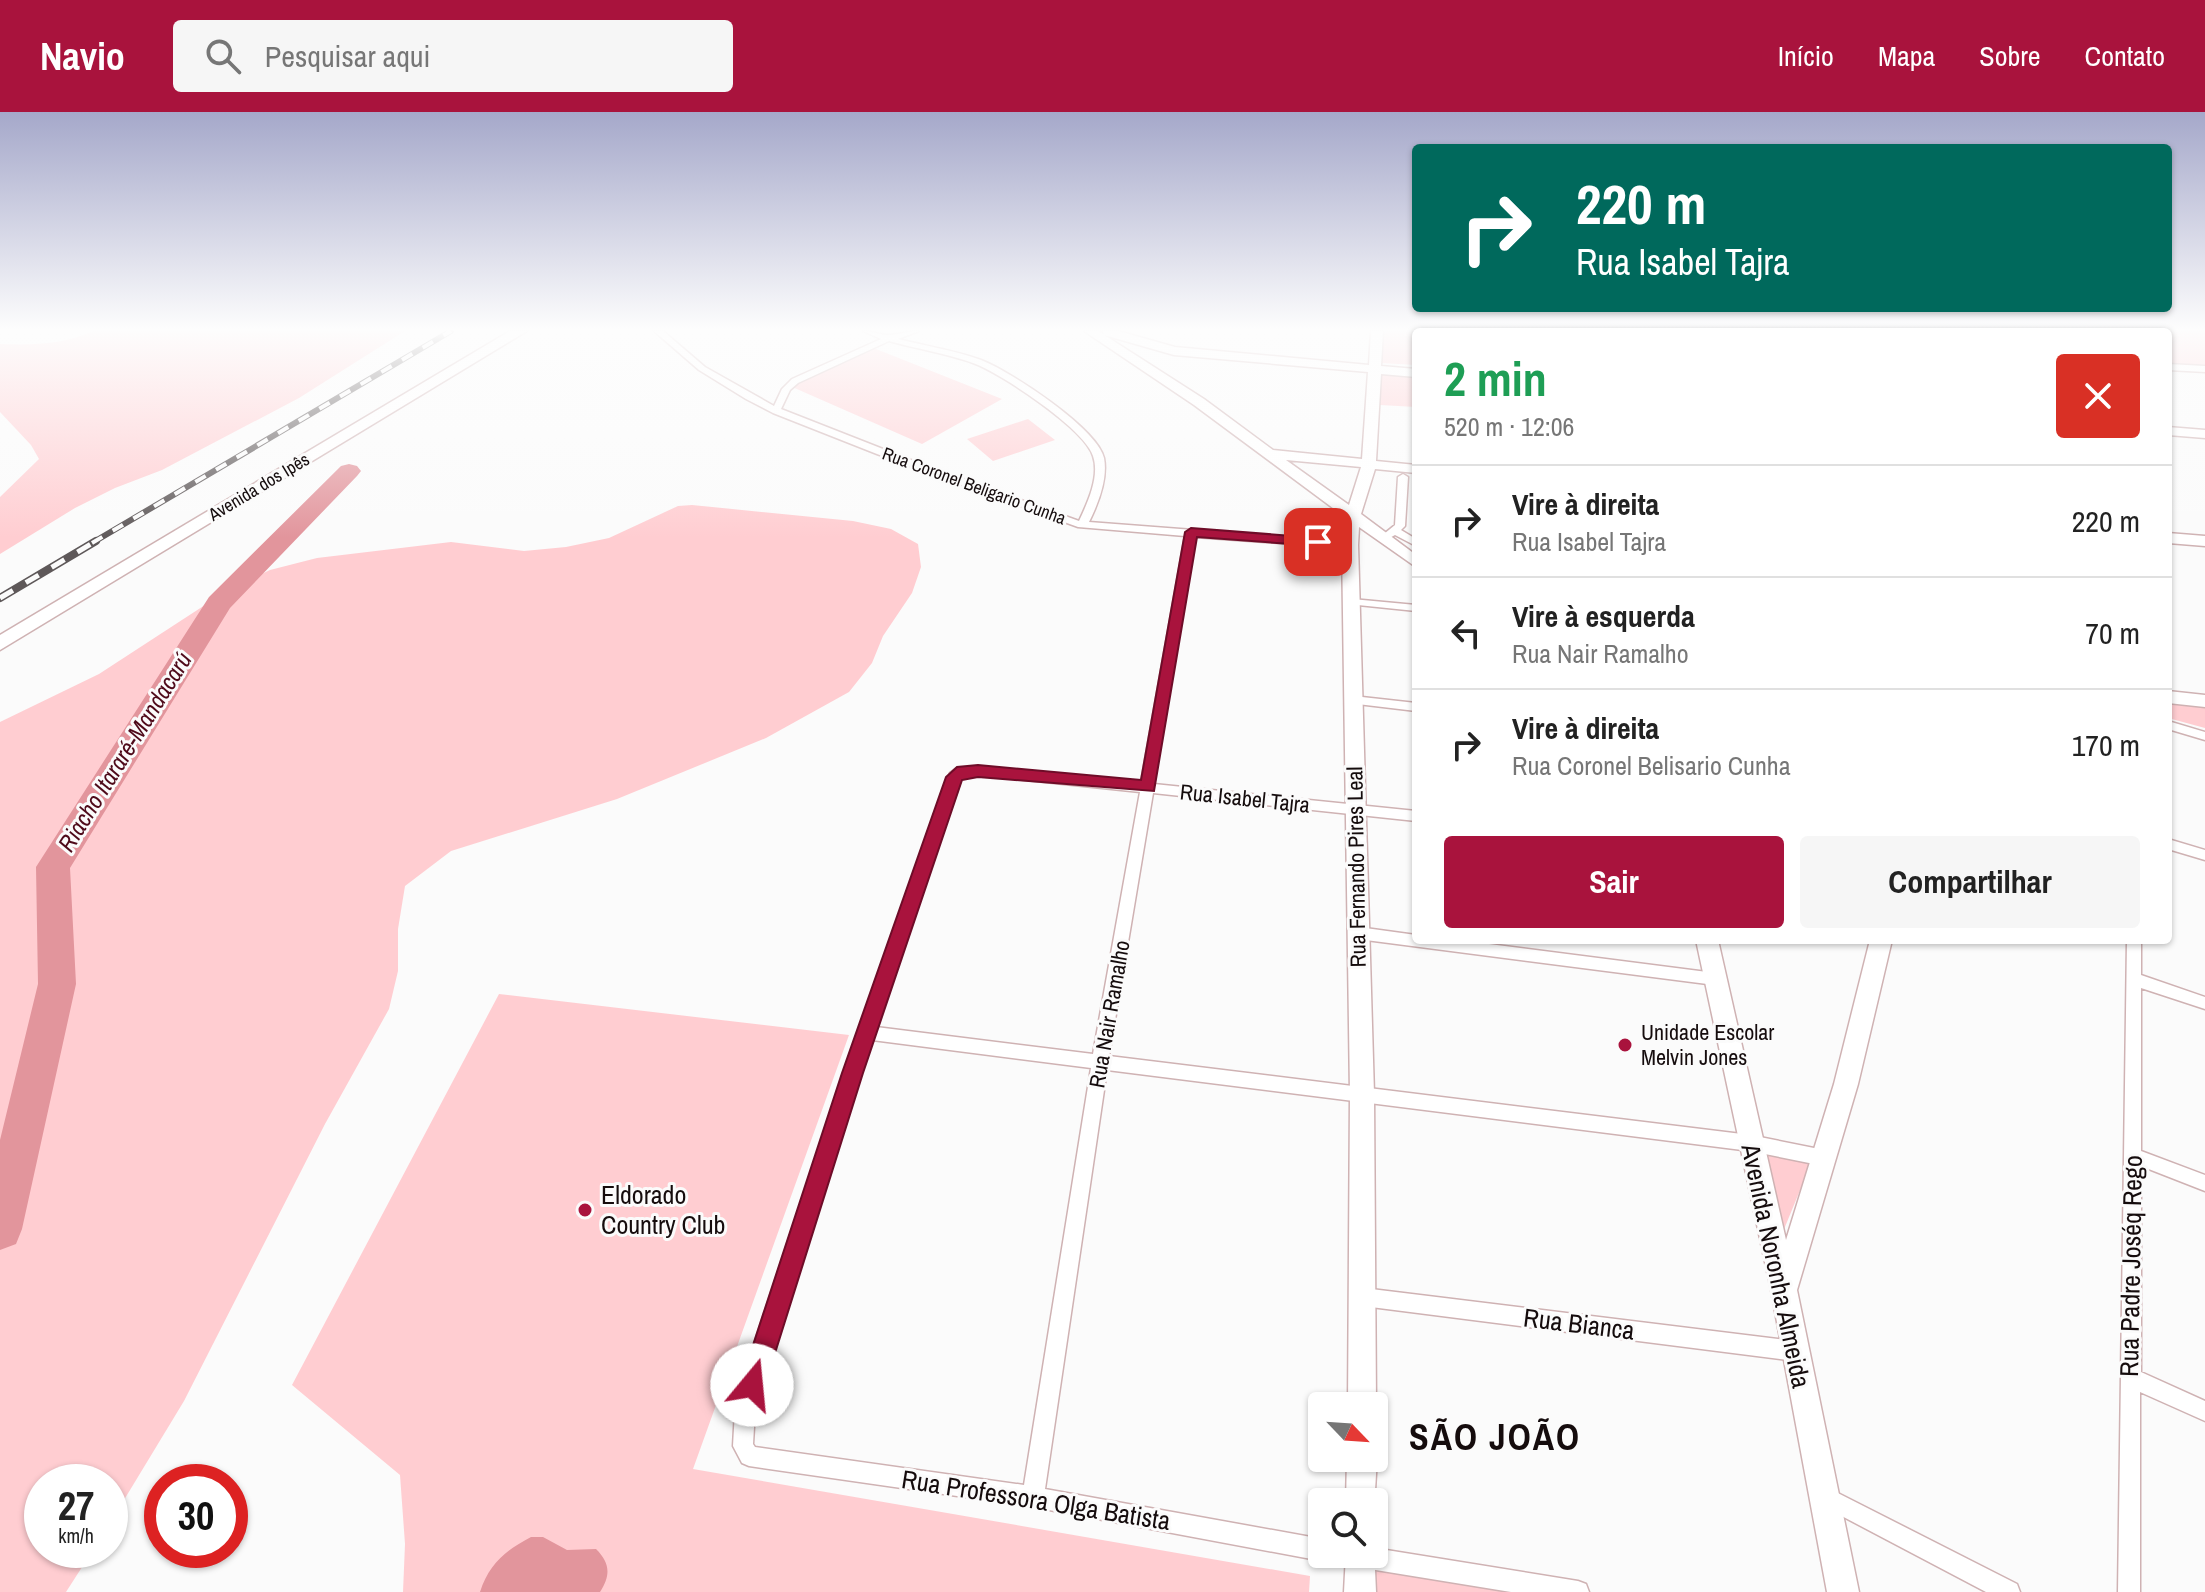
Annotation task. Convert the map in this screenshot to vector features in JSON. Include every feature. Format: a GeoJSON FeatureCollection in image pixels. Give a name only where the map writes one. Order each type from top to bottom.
{"type":"FeatureCollection","features":[{"type":"Feature","properties":{"kind":"main road","name":"Avenida dos Ipês"},"geometry":{"type":"LineString","coordinates":[[0,628],[270,473],[389,400]]}},
{"type":"Feature","properties":{"kind":"main road","name":"Avenida dos Ipês"},"geometry":{"type":"LineString","coordinates":[[305,452],[397,400]]}},
{"type":"Feature","properties":{"kind":"main road"},"geometry":{"type":"LineString","coordinates":[[1192,400],[1272,454],[1353,515],[1390,534],[1412,558]]}},
{"type":"Feature","properties":{"kind":"main road","name":"Rua Fernando Pires Leal"},"geometry":{"type":"LineString","coordinates":[[1362,1392],[1362,1094],[1350,545],[1353,515],[1369,464],[1373,400]]}},
{"type":"Feature","properties":{"kind":"main road"},"geometry":{"type":"LineString","coordinates":[[2172,431],[2205,434]]}},
{"type":"Feature","properties":{"kind":"main road"},"geometry":{"type":"LineString","coordinates":[[1272,454],[1369,464],[1410,473]]}},
{"type":"Feature","properties":{"kind":"main road","name":"Avenida dos Ipês"},"geometry":{"type":"LineString","coordinates":[[0,644],[270,473]]}},
{"type":"Feature","properties":{"kind":"main road"},"geometry":{"type":"LineString","coordinates":[[2172,538],[2205,541]]}},
{"type":"Feature","properties":{"kind":"main road"},"geometry":{"type":"LineString","coordinates":[[2172,697],[2205,701]]}},
{"type":"Feature","properties":{"kind":"main road","name":"Avenida Noronha Almeida"},"geometry":{"type":"LineString","coordinates":[[1708,944],[1784,1290],[1843,1592]]}},
{"type":"Feature","properties":{"kind":"main road"},"geometry":{"type":"LineString","coordinates":[[1784,1290],[1824,1158],[1880,944]]}},
{"type":"Feature","properties":{"kind":"main road"},"geometry":{"type":"LineString","coordinates":[[1357,1568],[1360,1592]]}},
{"type":"Feature","properties":{"kind":"street","name":"Rua Coronel Beligario Cunha"},"geometry":{"type":"LineString","coordinates":[[754,400],[937,474],[1082,525],[1350,545]]}},
{"type":"Feature","properties":{"kind":"street"},"geometry":{"type":"LineString","coordinates":[[776,411],[781,400]]}},
{"type":"Feature","properties":{"kind":"street"},"geometry":{"type":"LineString","coordinates":[[1040,400],[1087,437],[1098,455],[1100,470],[1089,514],[1082,525]]}},
{"type":"Feature","properties":{"kind":"street"},"geometry":{"type":"LineString","coordinates":[[1390,534],[1400,526],[1410,473]]}},
{"type":"Feature","properties":{"kind":"street","name":"Rua Nair Ramalho"},"geometry":{"type":"LineString","coordinates":[[1033,1497],[1100,1062],[1191,532]]}},
{"type":"Feature","properties":{"kind":"street"},"geometry":{"type":"LineString","coordinates":[[1390,534],[1412,542]]}},
{"type":"Feature","properties":{"kind":"street"},"geometry":{"type":"LineString","coordinates":[[1352,602],[1412,608]]}},
{"type":"Feature","properties":{"kind":"street"},"geometry":{"type":"LineString","coordinates":[[1353,700],[1412,707]]}},
{"type":"Feature","properties":{"kind":"street"},"geometry":{"type":"LineString","coordinates":[[2172,726],[2205,736]]}},
{"type":"Feature","properties":{"kind":"street","name":"Rua Isabel Tajra"},"geometry":{"type":"LineString","coordinates":[[868,1033],[957,773],[978,771],[1412,816]]}},
{"type":"Feature","properties":{"kind":"street"},"geometry":{"type":"LineString","coordinates":[[2172,845],[2205,855]]}},
{"type":"Feature","properties":{"kind":"street"},"geometry":{"type":"LineString","coordinates":[[1358,933],[1412,940]]}},
{"type":"Feature","properties":{"kind":"street"},"geometry":{"type":"LineString","coordinates":[[1443,944],[1715,979]]}},
{"type":"Feature","properties":{"kind":"street","name":"Rua Padre Joséq Rego"},"geometry":{"type":"LineString","coordinates":[[2129,1592],[2134,944]]}},
{"type":"Feature","properties":{"kind":"street"},"geometry":{"type":"LineString","coordinates":[[2134,979],[2205,1003]]}},
{"type":"Feature","properties":{"kind":"street"},"geometry":{"type":"LineString","coordinates":[[868,1033],[1750,1143],[1824,1158]]}},
{"type":"Feature","properties":{"kind":"street","name":"Rua Professora Olga Batista"},"geometry":{"type":"LineString","coordinates":[[868,1033],[837,1119],[745,1410],[743,1446],[749,1456],[1033,1497],[1308,1547]]}},
{"type":"Feature","properties":{"kind":"street"},"geometry":{"type":"LineString","coordinates":[[2132,1155],[2205,1183]]}},
{"type":"Feature","properties":{"kind":"street","name":"Rua Bianca"},"geometry":{"type":"LineString","coordinates":[[1363,1297],[1795,1351]]}},
{"type":"Feature","properties":{"kind":"street"},"geometry":{"type":"LineString","coordinates":[[2129,1377],[2205,1411]]}},
{"type":"Feature","properties":{"kind":"street"},"geometry":{"type":"LineString","coordinates":[[1823,1495],[2009,1592]]}},
{"type":"Feature","properties":{"kind":"street"},"geometry":{"type":"LineString","coordinates":[[1388,1560],[1578,1592]]}},
{"type":"Feature","properties":{"kind":"shaded area"},"geometry":{"type":"Polygon","coordinates":[[[0,400],[295,400],[162,470],[75,508],[0,554],[0,497],[39,459],[31,445],[0,412],[0,400]]]}},
{"type":"Feature","properties":{"kind":"shaded area"},"geometry":{"type":"Polygon","coordinates":[[[822,400],[1000,400],[922,444],[822,400]]]}},
{"type":"Feature","properties":{"kind":"shaded area"},"geometry":{"type":"Polygon","coordinates":[[[1380,400],[1412,400],[1412,407],[1380,405],[1380,400]]]}},
{"type":"Feature","properties":{"kind":"shaded area"},"geometry":{"type":"Polygon","coordinates":[[[1028,419],[1055,440],[993,461],[967,439],[1028,419]]]}},
{"type":"Feature","properties":{"kind":"shaded area"},"geometry":{"type":"Polygon","coordinates":[[[678,506],[853,521],[891,529],[918,544],[921,567],[912,593],[883,636],[872,663],[849,692],[766,738],[617,799],[451,851],[405,886],[398,929],[398,971],[389,1009],[325,1124],[184,1401],[128,1493],[128,1464],[24,1464],[24,1568],[81,1568],[66,1592],[0,1592],[0,722],[99,674],[228,590],[270,570],[317,558],[451,542],[524,551],[566,547],[609,538],[678,506]]]}},
{"type":"Feature","properties":{"kind":"shaded area"},"geometry":{"type":"Polygon","coordinates":[[[2172,700],[2205,704],[2205,728],[2172,719],[2172,700]]]}},
{"type":"Feature","properties":{"kind":"shaded area","name":"Eldorado Country Club"},"geometry":{"type":"Polygon","coordinates":[[[499,994],[849,1035],[693,1469],[1310,1576],[1309,1592],[403,1592],[405,1544],[400,1475],[292,1385],[499,994]]]}},
{"type":"Feature","properties":{"kind":"shaded area"},"geometry":{"type":"Polygon","coordinates":[[[1761,1155],[1812,1161],[1780,1239],[1761,1155]]]}},
{"type":"Feature","properties":{"kind":"shaded area"},"geometry":{"type":"Polygon","coordinates":[[[531,1537],[543,1537],[567,1550],[596,1549],[607,1569],[600,1592],[480,1592],[488,1573],[500,1559],[531,1537]]]}},
{"type":"Feature","properties":{"kind":"shaded area"},"geometry":{"type":"Polygon","coordinates":[[[1375,1568],[1388,1568],[1510,1592],[1376,1592],[1375,1568]]]}},
{"type":"Feature","properties":{"kind":"waterway","name":"Riacho Itararé-Mandacarú"},"geometry":{"type":"LineString","coordinates":[[0,1229],[57,984],[53,867],[219,603],[349,471]]}},
{"type":"Feature","properties":{"kind":"railway"},"geometry":{"type":"LineString","coordinates":[[92,543],[334,400]]}},
{"type":"Feature","properties":{"kind":"railway"},"geometry":{"type":"LineString","coordinates":[[0,598],[96,541]]}},
{"type":"Feature","properties":{"kind":"place","name":"Unidade Escolar Melvin Jones"},"geometry":{"type":"Point","coordinates":[1625,1045]}},
{"type":"Feature","properties":{"kind":"place","name":"Eldorado Country Club"},"geometry":{"type":"Point","coordinates":[585,1210]}},
{"type":"Feature","properties":{"kind":"district","name":"SÃO JOÃO"},"geometry":{"type":"Point","coordinates":[1495,1437]}},
{"type":"Feature","properties":{"kind":"route"},"geometry":{"type":"LineString","coordinates":[[752,1385],[852,1073],[897,951],[954,777],[963,771],[978,771],[1148,787],[1191,532],[1318,542]]}}]}
